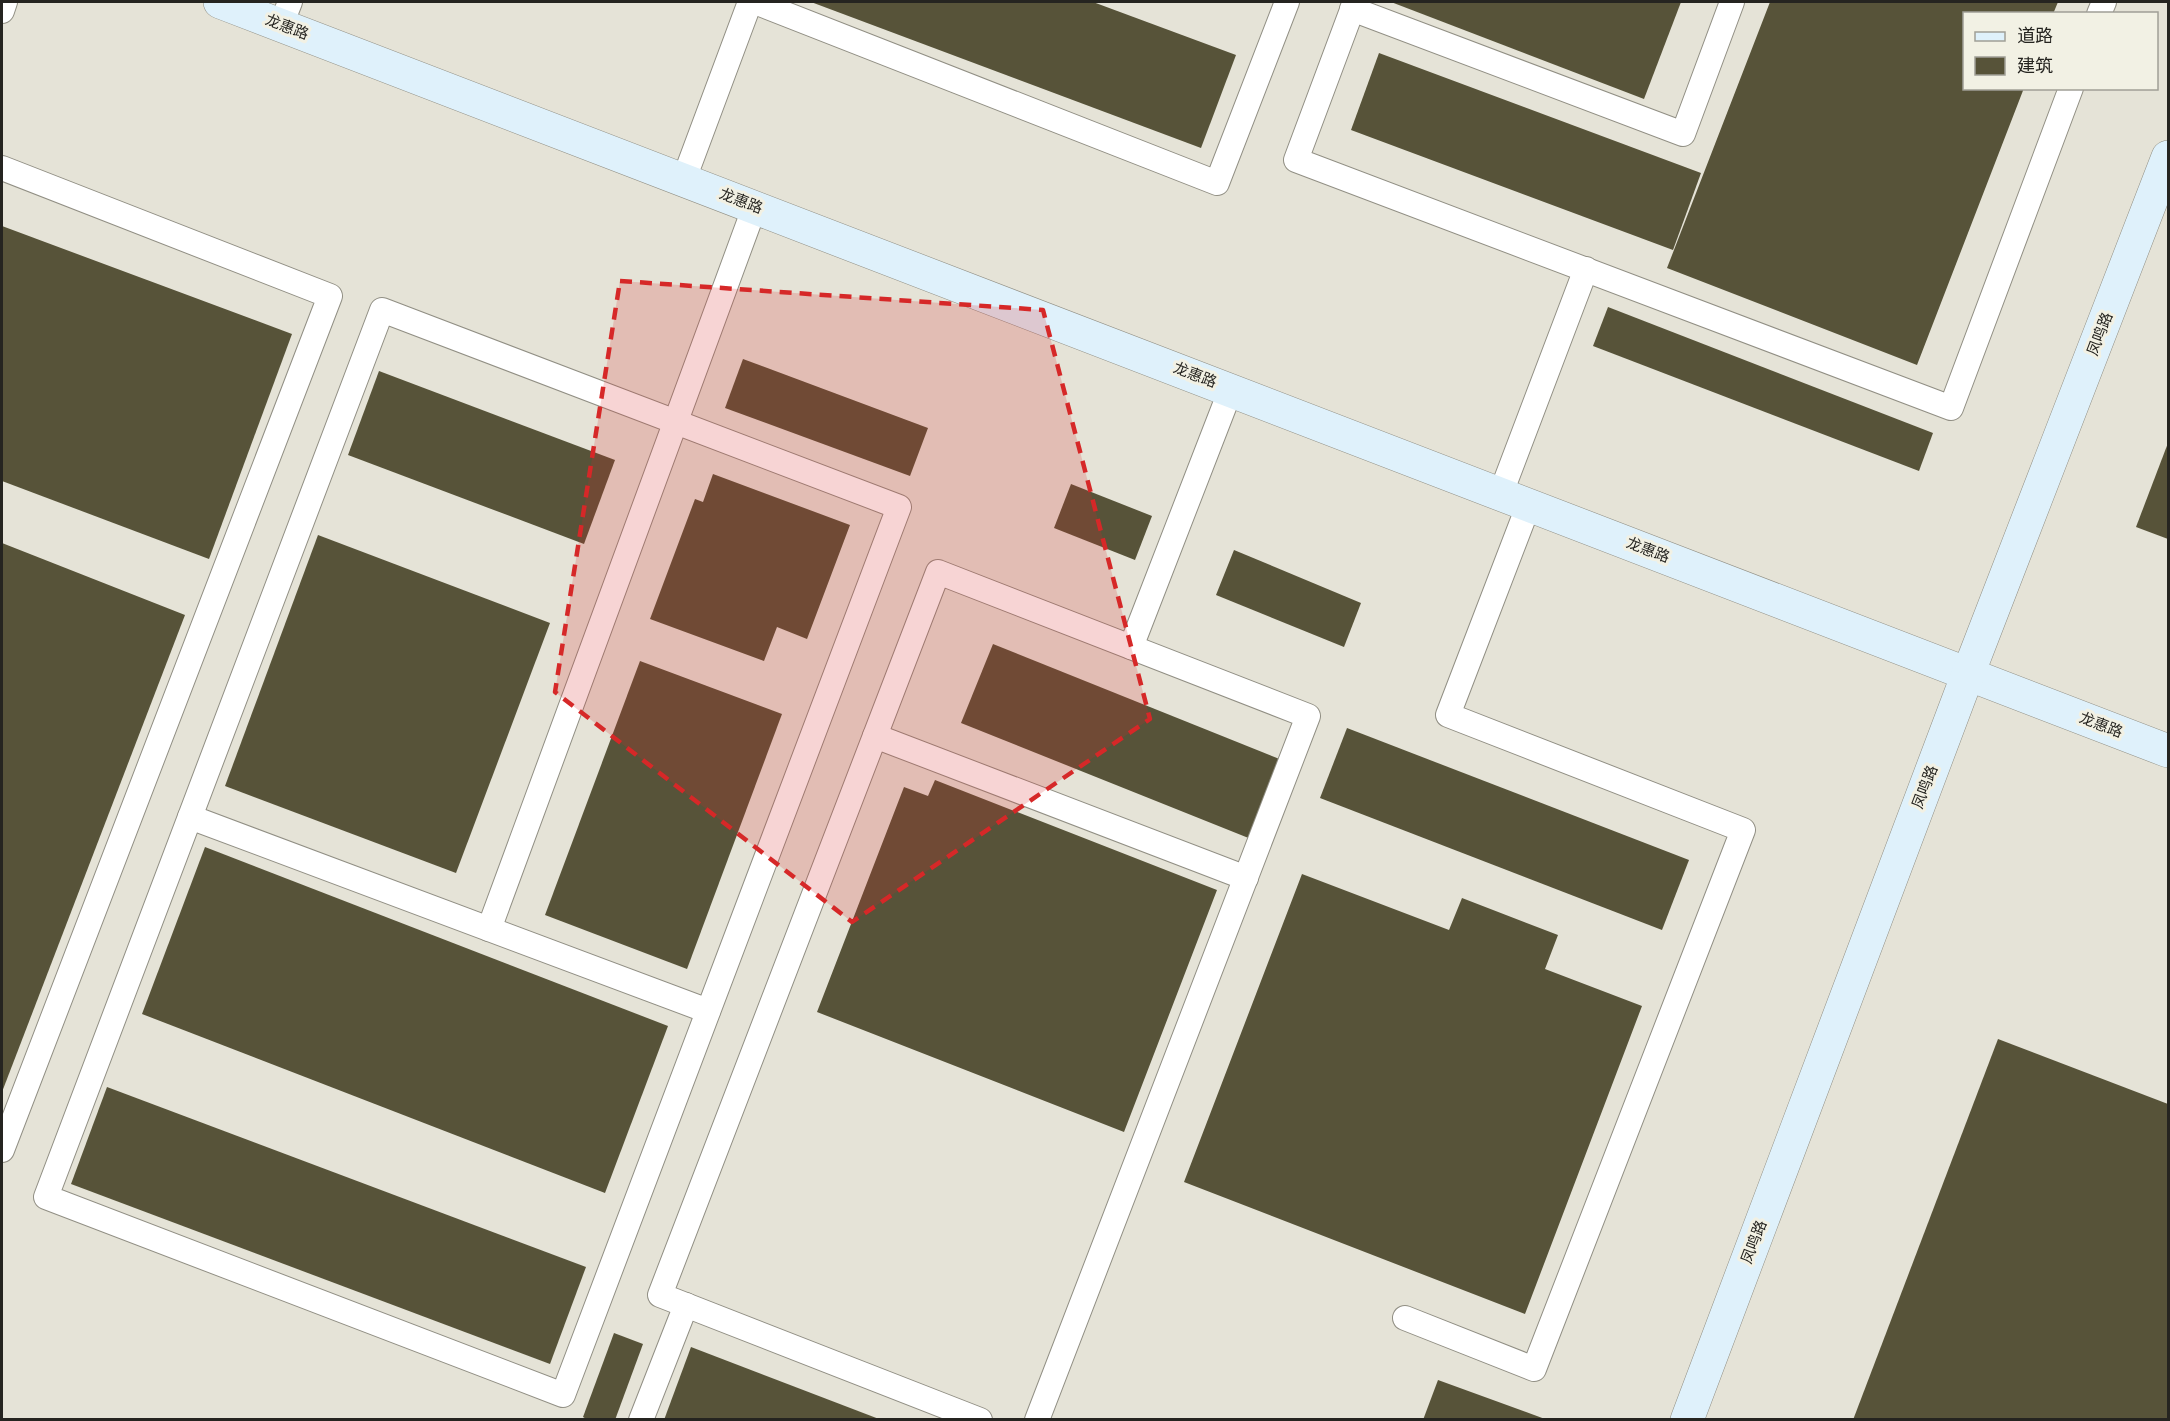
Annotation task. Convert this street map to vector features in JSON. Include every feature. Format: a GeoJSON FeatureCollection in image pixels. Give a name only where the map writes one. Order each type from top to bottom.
{"type":"FeatureCollection","features":[{"type":"Feature","properties":{"kind":"street","name":"龙惠路"},"geometry":{"type":"LineString","coordinates":[[220,2],[286,13],[684,179],[2169,751]]}},
{"type":"Feature","properties":{"kind":"street","name":"凤鸣路"},"geometry":{"type":"LineString","coordinates":[[1687,1419],[1968,674],[2169,157]]}},
{"type":"Feature","properties":{"kind":"lane"},"geometry":{"type":"LineString","coordinates":[[2,10],[5,2]]}},
{"type":"Feature","properties":{"kind":"lane"},"geometry":{"type":"LineString","coordinates":[[684,179],[750,2]]}},
{"type":"Feature","properties":{"kind":"lane"},"geometry":{"type":"LineString","coordinates":[[755,2],[1217,183],[1287,2]]}},
{"type":"Feature","properties":{"kind":"lane"},"geometry":{"type":"LineString","coordinates":[[1732,2],[1683,134],[1354,5],[1296,160],[1951,408],[2070,90]]}},
{"type":"Feature","properties":{"kind":"lane"},"geometry":{"type":"LineString","coordinates":[[2,168],[330,296],[2,1150]]}},
{"type":"Feature","properties":{"kind":"lane"},"geometry":{"type":"LineString","coordinates":[[489,928],[755,206]]}},
{"type":"Feature","properties":{"kind":"lane"},"geometry":{"type":"LineString","coordinates":[[1404,1318],[1534,1369],[1743,830],[1448,715],[1586,269]]}},
{"type":"Feature","properties":{"kind":"lane"},"geometry":{"type":"LineString","coordinates":[[382,310],[675,422],[898,507],[563,1395],[46,1197],[382,310]]}},
{"type":"Feature","properties":{"kind":"lane"},"geometry":{"type":"LineString","coordinates":[[1131,647],[1231,389]]}},
{"type":"Feature","properties":{"kind":"lane"},"geometry":{"type":"LineString","coordinates":[[980,1419],[660,1295],[938,572],[1308,716],[1037,1419]]}},
{"type":"Feature","properties":{"kind":"lane"},"geometry":{"type":"LineString","coordinates":[[875,736],[1246,878]]}},
{"type":"Feature","properties":{"kind":"lane"},"geometry":{"type":"LineString","coordinates":[[190,817],[708,1011]]}},
{"type":"Feature","properties":{"kind":"lane"},"geometry":{"type":"LineString","coordinates":[[641,1419],[686,1305]]}},
{"type":"Feature","properties":{"kind":"highlighted area"},"geometry":{"type":"Polygon","coordinates":[[[620,281],[1043,310],[1150,719],[852,922],[555,692],[620,281]]]}},
{"type":"Feature","properties":{"kind":"building"},"geometry":{"type":"Polygon","coordinates":[[[811,2],[1093,2],[1236,55],[1201,148],[811,2]]]}},
{"type":"Feature","properties":{"kind":"building"},"geometry":{"type":"Polygon","coordinates":[[[1391,2],[1681,2],[1644,99],[1391,2]]]}},
{"type":"Feature","properties":{"kind":"building"},"geometry":{"type":"Polygon","coordinates":[[[1770,2],[2058,2],[2054,12],[1963,12],[1963,90],[2023,90],[1917,365],[1667,268],[1770,2]]]}},
{"type":"Feature","properties":{"kind":"building"},"geometry":{"type":"Polygon","coordinates":[[[1379,53],[1701,173],[1673,250],[1351,130],[1379,53]]]}},
{"type":"Feature","properties":{"kind":"building"},"geometry":{"type":"Polygon","coordinates":[[[2,226],[292,334],[209,559],[2,481],[2,226]]]}},
{"type":"Feature","properties":{"kind":"building"},"geometry":{"type":"Polygon","coordinates":[[[1608,307],[1933,433],[1919,471],[1593,346],[1608,307]]]}},
{"type":"Feature","properties":{"kind":"building"},"geometry":{"type":"Polygon","coordinates":[[[743,359],[928,428],[910,476],[725,408],[743,359]]]}},
{"type":"Feature","properties":{"kind":"building"},"geometry":{"type":"Polygon","coordinates":[[[379,371],[615,460],[584,544],[348,455],[379,371]]]}},
{"type":"Feature","properties":{"kind":"building"},"geometry":{"type":"Polygon","coordinates":[[[2168,443],[2168,539],[2136,527],[2168,443]]]}},
{"type":"Feature","properties":{"kind":"building"},"geometry":{"type":"Polygon","coordinates":[[[713,474],[850,525],[807,639],[777,627],[764,661],[650,619],[695,499],[703,502],[713,474]]]}},
{"type":"Feature","properties":{"kind":"building"},"geometry":{"type":"Polygon","coordinates":[[[1071,484],[1152,516],[1135,560],[1054,528],[1071,484]]]}},
{"type":"Feature","properties":{"kind":"building"},"geometry":{"type":"Polygon","coordinates":[[[318,535],[550,623],[456,873],[225,786],[318,535]]]}},
{"type":"Feature","properties":{"kind":"building"},"geometry":{"type":"Polygon","coordinates":[[[2,543],[185,615],[2,1092],[2,543]]]}},
{"type":"Feature","properties":{"kind":"building"},"geometry":{"type":"Polygon","coordinates":[[[1234,550],[1361,603],[1344,647],[1216,595],[1234,550]]]}},
{"type":"Feature","properties":{"kind":"building"},"geometry":{"type":"Polygon","coordinates":[[[993,644],[1282,760],[1251,839],[961,723],[993,644]]]}},
{"type":"Feature","properties":{"kind":"building"},"geometry":{"type":"Polygon","coordinates":[[[640,661],[782,714],[687,969],[545,915],[640,661]]]}},
{"type":"Feature","properties":{"kind":"building"},"geometry":{"type":"Polygon","coordinates":[[[1347,728],[1689,860],[1662,930],[1320,798],[1347,728]]]}},
{"type":"Feature","properties":{"kind":"building"},"geometry":{"type":"Polygon","coordinates":[[[935,780],[1217,890],[1124,1132],[817,1012],[904,787],[928,796],[935,780]]]}},
{"type":"Feature","properties":{"kind":"building"},"geometry":{"type":"Polygon","coordinates":[[[205,847],[668,1026],[605,1193],[142,1014],[205,847]]]}},
{"type":"Feature","properties":{"kind":"building"},"geometry":{"type":"Polygon","coordinates":[[[1302,874],[1449,930],[1462,898],[1558,935],[1545,969],[1642,1006],[1525,1314],[1184,1182],[1302,874]]]}},
{"type":"Feature","properties":{"kind":"building"},"geometry":{"type":"Polygon","coordinates":[[[1998,1039],[2168,1104],[2168,1420],[1853,1420],[1998,1039]]]}},
{"type":"Feature","properties":{"kind":"building"},"geometry":{"type":"Polygon","coordinates":[[[107,1087],[586,1267],[550,1364],[71,1184],[107,1087]]]}},
{"type":"Feature","properties":{"kind":"building"},"geometry":{"type":"Polygon","coordinates":[[[614,1333],[643,1344],[615,1420],[588,1420],[583,1417],[614,1333]]]}},
{"type":"Feature","properties":{"kind":"building"},"geometry":{"type":"Polygon","coordinates":[[[691,1347],[879,1419],[879,1420],[664,1420],[691,1347]]]}},
{"type":"Feature","properties":{"kind":"building"},"geometry":{"type":"Polygon","coordinates":[[[1438,1380],[1545,1419],[1545,1420],[1423,1420],[1438,1380]]]}}]}
